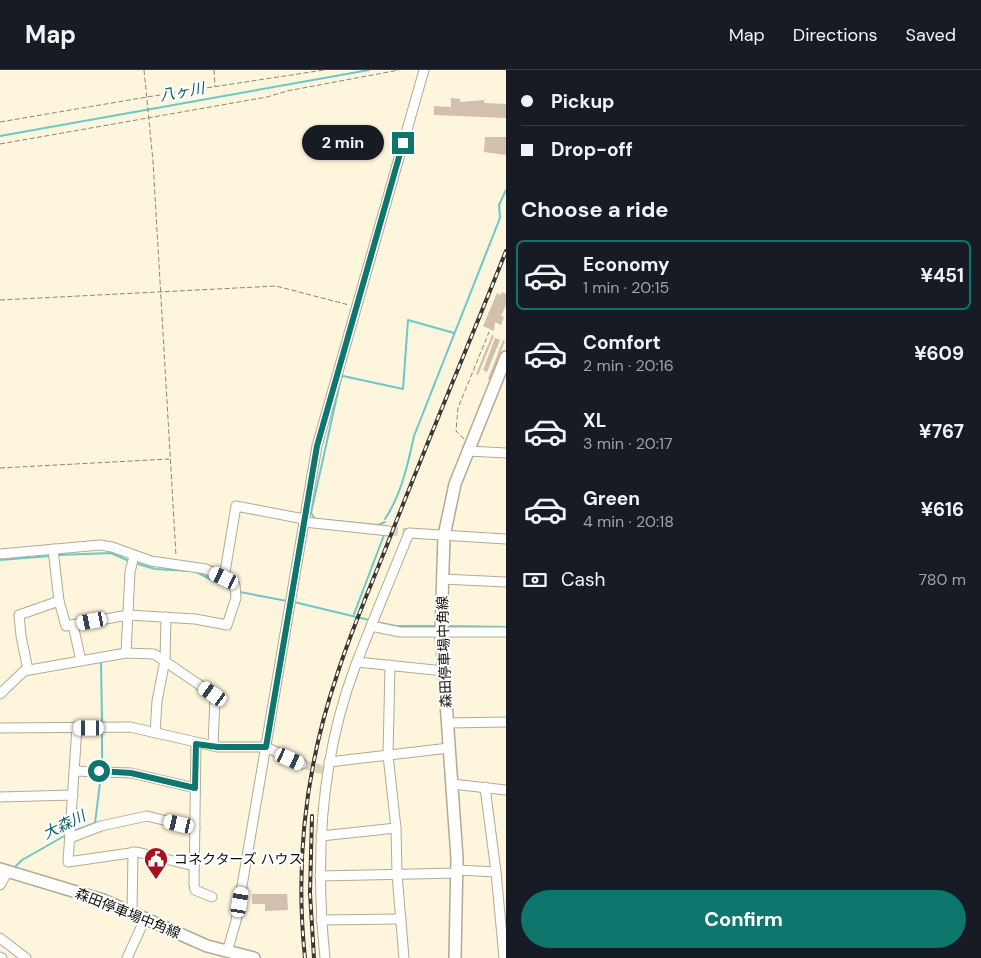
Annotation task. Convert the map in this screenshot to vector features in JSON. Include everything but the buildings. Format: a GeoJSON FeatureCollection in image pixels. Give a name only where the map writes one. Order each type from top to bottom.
{"type":"FeatureCollection","features":[{"type":"Feature","properties":{"kind":"main road","name":"森田停車場中角線"},"geometry":{"type":"LineString","coordinates":[[454,958],[458,872],[441,627],[444,536],[451,496],[470,446],[503,372],[506,357]]}},
{"type":"Feature","properties":{"kind":"main road","name":"森田停車場中角線"},"geometry":{"type":"LineString","coordinates":[[4,870],[103,900],[207,946],[254,958]]}},
{"type":"Feature","properties":{"kind":"street"},"geometry":{"type":"LineString","coordinates":[[227,952],[236,921],[317,446],[424,70]]}},
{"type":"Feature","properties":{"kind":"street"},"geometry":{"type":"LineString","coordinates":[[470,446],[506,453]]}},
{"type":"Feature","properties":{"kind":"street"},"geometry":{"type":"LineString","coordinates":[[224,578],[236,506],[304,521],[389,531]]}},
{"type":"Feature","properties":{"kind":"street"},"geometry":{"type":"LineString","coordinates":[[324,958],[320,876],[321,836],[327,767],[357,662],[409,533],[506,539]]}},
{"type":"Feature","properties":{"kind":"street"},"geometry":{"type":"LineString","coordinates":[[0,554],[54,554],[100,545],[133,559],[206,569],[224,578],[236,591],[227,625],[194,619],[128,615],[66,626],[60,601],[54,554]]}},
{"type":"Feature","properties":{"kind":"street"},"geometry":{"type":"LineString","coordinates":[[126,654],[133,559]]}},
{"type":"Feature","properties":{"kind":"street"},"geometry":{"type":"LineString","coordinates":[[442,579],[506,582]]}},
{"type":"Feature","properties":{"kind":"street"},"geometry":{"type":"LineString","coordinates":[[28,670],[20,636],[19,615],[60,601]]}},
{"type":"Feature","properties":{"kind":"street"},"geometry":{"type":"LineString","coordinates":[[155,733],[165,660],[166,617]]}},
{"type":"Feature","properties":{"kind":"street"},"geometry":{"type":"LineString","coordinates":[[74,625],[81,661]]}},
{"type":"Feature","properties":{"kind":"street"},"geometry":{"type":"LineString","coordinates":[[371,626],[400,632],[441,627],[506,632]]}},
{"type":"Feature","properties":{"kind":"street"},"geometry":{"type":"LineString","coordinates":[[0,694],[11,681],[28,670],[126,654],[154,654],[213,694],[216,698],[213,746]]}},
{"type":"Feature","properties":{"kind":"street"},"geometry":{"type":"LineString","coordinates":[[357,662],[444,671]]}},
{"type":"Feature","properties":{"kind":"street"},"geometry":{"type":"LineString","coordinates":[[390,665],[388,755],[396,828],[397,874],[404,958]]}},
{"type":"Feature","properties":{"kind":"street"},"geometry":{"type":"LineString","coordinates":[[447,723],[506,722]]}},
{"type":"Feature","properties":{"kind":"street"},"geometry":{"type":"LineString","coordinates":[[0,728],[130,727],[196,744],[266,747],[302,764]]}},
{"type":"Feature","properties":{"kind":"street"},"geometry":{"type":"LineString","coordinates":[[77,728],[68,862],[133,852],[194,866]]}},
{"type":"Feature","properties":{"kind":"street"},"geometry":{"type":"LineString","coordinates":[[196,744],[195,890],[212,897]]}},
{"type":"Feature","properties":{"kind":"street"},"geometry":{"type":"LineString","coordinates":[[327,767],[388,755],[449,748]]}},
{"type":"Feature","properties":{"kind":"street"},"geometry":{"type":"LineString","coordinates":[[74,771],[131,773],[195,788]]}},
{"type":"Feature","properties":{"kind":"street"},"geometry":{"type":"LineString","coordinates":[[452,784],[506,790]]}},
{"type":"Feature","properties":{"kind":"street"},"geometry":{"type":"LineString","coordinates":[[485,788],[496,872],[502,887],[504,958]]}},
{"type":"Feature","properties":{"kind":"street"},"geometry":{"type":"LineString","coordinates":[[0,797],[73,795]]}},
{"type":"Feature","properties":{"kind":"street"},"geometry":{"type":"LineString","coordinates":[[70,835],[147,816],[195,828]]}},
{"type":"Feature","properties":{"kind":"street"},"geometry":{"type":"LineString","coordinates":[[321,836],[396,828]]}},
{"type":"Feature","properties":{"kind":"street"},"geometry":{"type":"LineString","coordinates":[[132,913],[133,852]]}},
{"type":"Feature","properties":{"kind":"street"},"geometry":{"type":"LineString","coordinates":[[0,885],[4,870]]}},
{"type":"Feature","properties":{"kind":"street"},"geometry":{"type":"LineString","coordinates":[[320,876],[496,872]]}},
{"type":"Feature","properties":{"kind":"street"},"geometry":{"type":"LineString","coordinates":[[127,958],[145,919]]}},
{"type":"Feature","properties":{"kind":"street"},"geometry":{"type":"LineString","coordinates":[[321,920],[401,919]]}},
{"type":"Feature","properties":{"kind":"street"},"geometry":{"type":"LineString","coordinates":[[0,938],[26,958]]}},
{"type":"Feature","properties":{"kind":"path"},"geometry":{"type":"LineString","coordinates":[[144,70],[150,118],[176,564]]}},
{"type":"Feature","properties":{"kind":"path"},"geometry":{"type":"LineString","coordinates":[[214,70],[215,86]]}},
{"type":"Feature","properties":{"kind":"path"},"geometry":{"type":"LineString","coordinates":[[0,122],[324,70]]}},
{"type":"Feature","properties":{"kind":"path"},"geometry":{"type":"LineString","coordinates":[[0,144],[267,97],[287,91],[399,70]]}},
{"type":"Feature","properties":{"kind":"path"},"geometry":{"type":"LineString","coordinates":[[0,300],[276,286],[356,307]]}},
{"type":"Feature","properties":{"kind":"path"},"geometry":{"type":"LineString","coordinates":[[470,446],[456,431],[458,408],[489,332]]}},
{"type":"Feature","properties":{"kind":"path"},"geometry":{"type":"LineString","coordinates":[[0,468],[170,459]]}},
{"type":"Feature","properties":{"kind":"waterway","name":"八ヶ川"},"geometry":{"type":"LineString","coordinates":[[0,136],[369,70]]}},
{"type":"Feature","properties":{"kind":"waterway"},"geometry":{"type":"LineString","coordinates":[[385,519],[400,490],[414,436],[500,218],[499,205],[506,190]]}},
{"type":"Feature","properties":{"kind":"waterway"},"geometry":{"type":"LineString","coordinates":[[385,522],[378,525],[315,519],[311,513],[341,378],[343,376],[403,389],[408,320],[454,333]]}},
{"type":"Feature","properties":{"kind":"waterway"},"geometry":{"type":"LineString","coordinates":[[354,614],[384,535]]}},
{"type":"Feature","properties":{"kind":"waterway"},"geometry":{"type":"LineString","coordinates":[[58,555],[111,553],[129,561]]}},
{"type":"Feature","properties":{"kind":"waterway"},"geometry":{"type":"LineString","coordinates":[[0,560],[50,556]]}},
{"type":"Feature","properties":{"kind":"waterway"},"geometry":{"type":"LineString","coordinates":[[135,563],[155,569],[190,571]]}},
{"type":"Feature","properties":{"kind":"waterway"},"geometry":{"type":"LineString","coordinates":[[194,571],[233,590]]}},
{"type":"Feature","properties":{"kind":"waterway"},"geometry":{"type":"LineString","coordinates":[[240,592],[287,601]]}},
{"type":"Feature","properties":{"kind":"waterway"},"geometry":{"type":"LineString","coordinates":[[294,602],[369,620]]}},
{"type":"Feature","properties":{"kind":"waterway"},"geometry":{"type":"LineString","coordinates":[[376,622],[396,626],[436,626]]}},
{"type":"Feature","properties":{"kind":"waterway"},"geometry":{"type":"LineString","coordinates":[[446,626],[506,627]]}},
{"type":"Feature","properties":{"kind":"waterway","name":"大森川"},"geometry":{"type":"LineString","coordinates":[[101,661],[102,723]]}},
{"type":"Feature","properties":{"kind":"waterway","name":"大森川"},"geometry":{"type":"LineString","coordinates":[[102,730],[102,768]]}},
{"type":"Feature","properties":{"kind":"waterway","name":"大森川"},"geometry":{"type":"LineString","coordinates":[[74,831],[95,823],[101,775]]}},
{"type":"Feature","properties":{"kind":"waterway","name":"大森川"},"geometry":{"type":"LineString","coordinates":[[13,869],[22,860],[66,835]]}},
{"type":"Feature","properties":{"kind":"tunnel"},"geometry":{"type":"LineString","coordinates":[[389,531],[409,533]]}},
{"type":"Feature","properties":{"kind":"tunnel"},"geometry":{"type":"LineString","coordinates":[[302,764],[323,770]]}},
{"type":"Feature","properties":{"kind":"railway"},"geometry":{"type":"LineString","coordinates":[[305,958],[301,886],[306,815],[311,779],[326,709],[354,626],[506,251]]}},
{"type":"Feature","properties":{"kind":"railway"},"geometry":{"type":"LineString","coordinates":[[312,816],[310,893],[314,958]]}},
{"type":"Feature","properties":{"kind":"place","name":"コネクターズ ハウス"},"geometry":{"type":"Point","coordinates":[156,880]}},
{"type":"Feature","properties":{"kind":"route"},"geometry":{"type":"LineString","coordinates":[[99,771],[131,773],[195,788],[196,744],[218,747],[266,747],[317,446],[403,143]]}}]}
